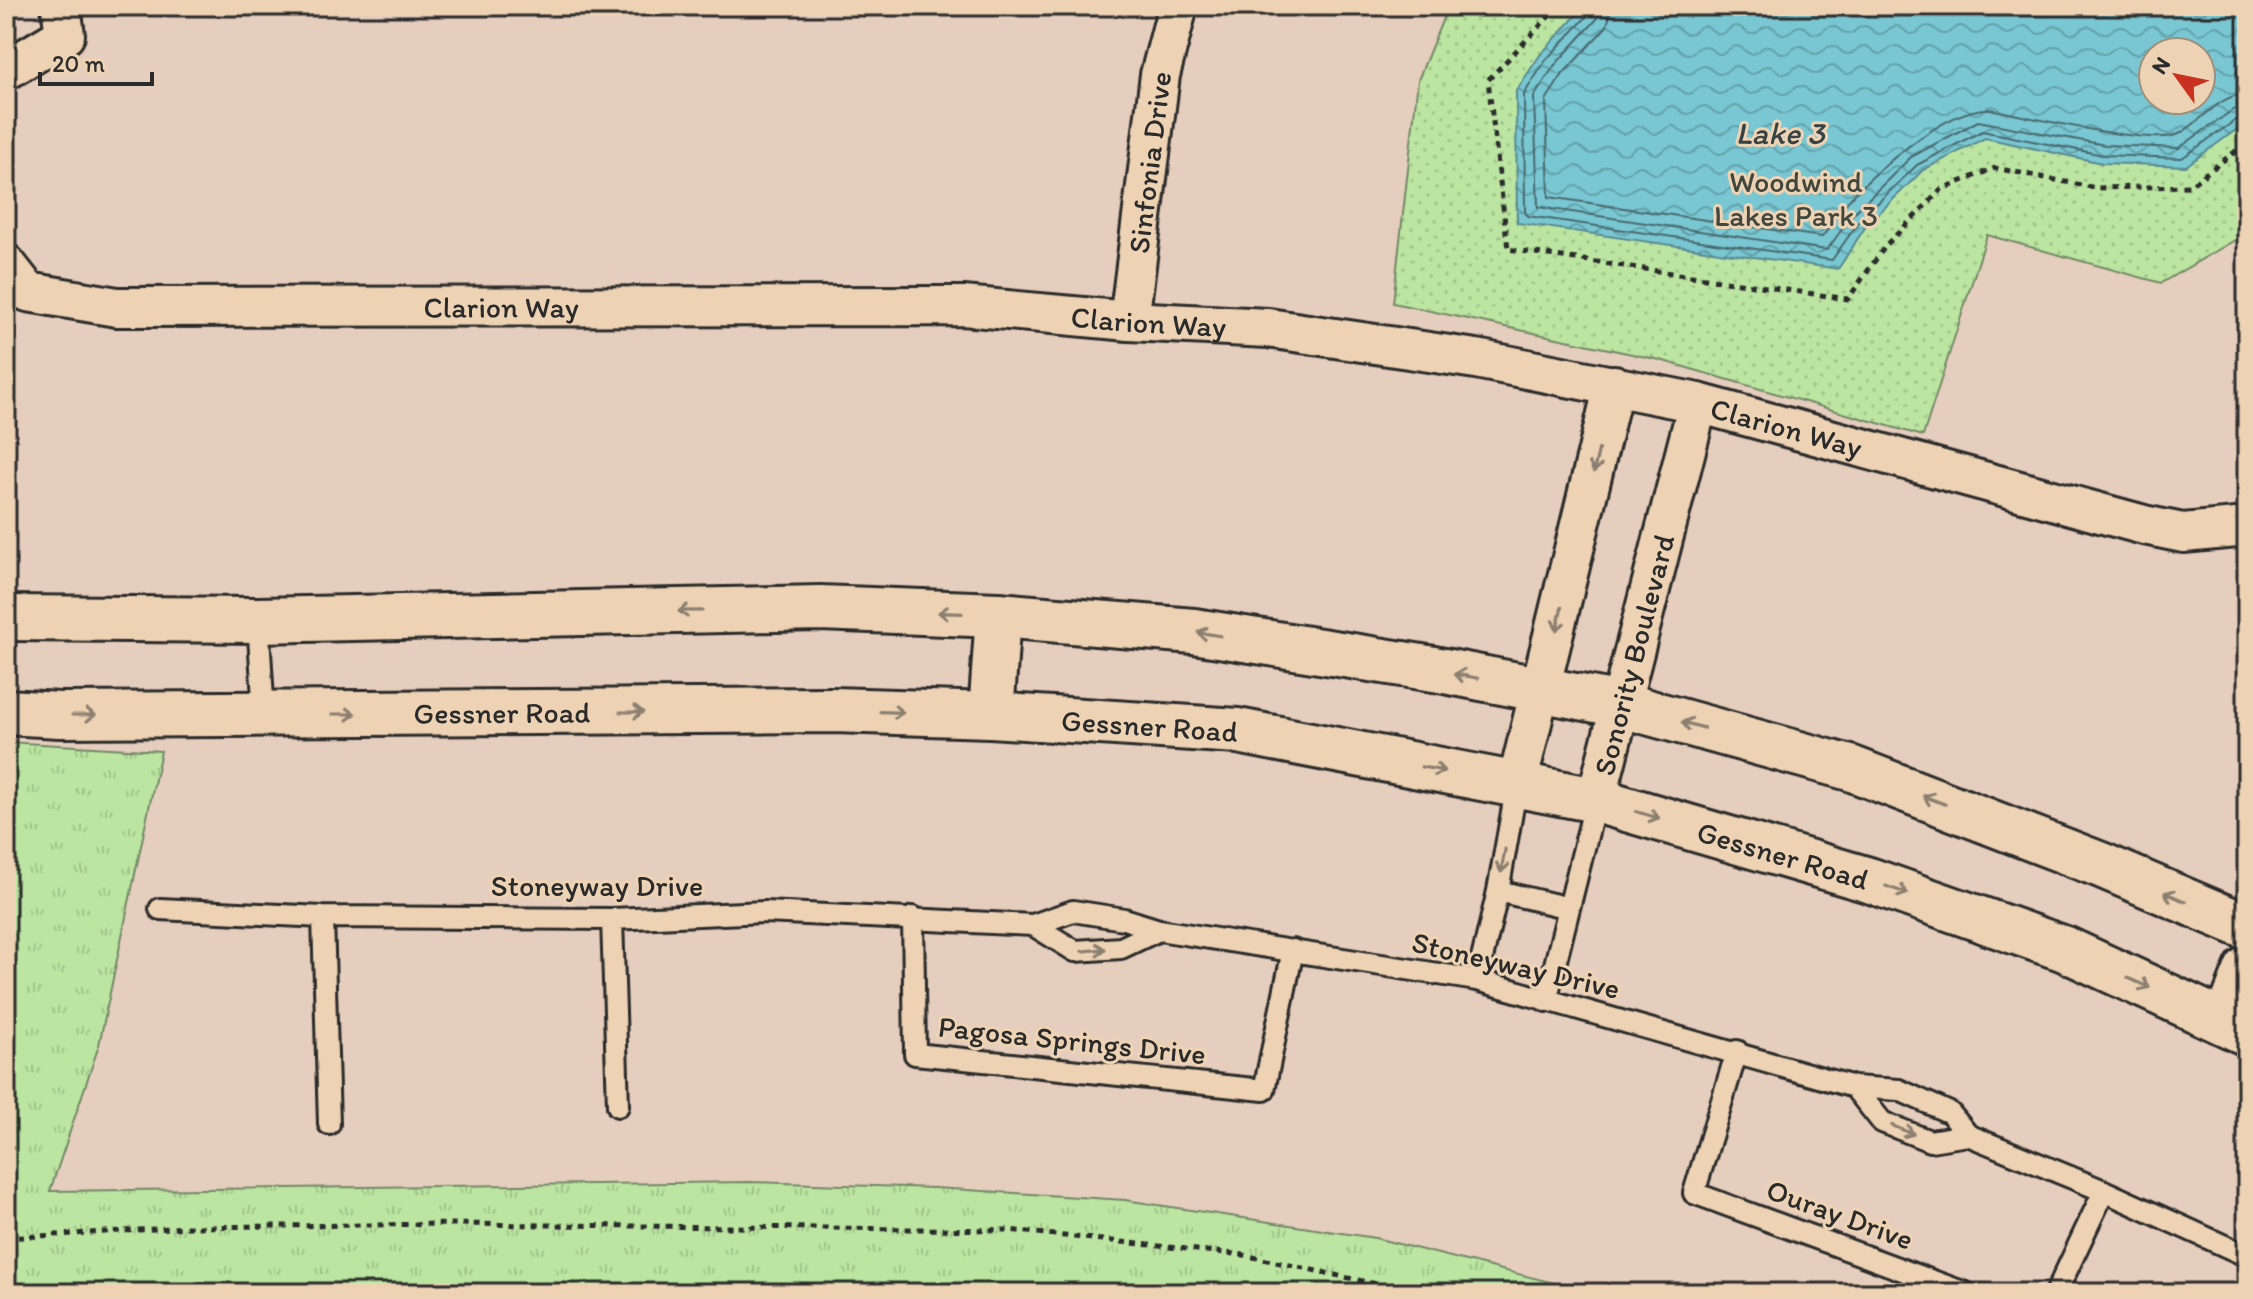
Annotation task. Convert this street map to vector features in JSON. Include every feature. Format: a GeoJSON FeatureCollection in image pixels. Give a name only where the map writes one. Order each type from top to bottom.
{"type":"FeatureCollection","features":[{"type":"Feature","properties":{"kind":"main road"},"geometry":{"type":"LineString","coordinates":[[6,618],[258,620],[820,608],[998,615],[1194,631],[1434,669],[1622,705],[1850,768],[2101,865],[2247,927]]}},
{"type":"Feature","properties":{"kind":"main road"},"geometry":{"type":"LineString","coordinates":[[991,715],[998,615]]}},
{"type":"Feature","properties":{"kind":"main road","name":"Gessner Road"},"geometry":{"type":"LineString","coordinates":[[6,712],[264,715],[833,710],[991,715],[1238,731],[1596,800],[1869,880],[2051,944],[2236,1027]]}},
{"type":"Feature","properties":{"kind":"main road"},"geometry":{"type":"LineString","coordinates":[[2236,1027],[2247,969]]}},
{"type":"Feature","properties":{"kind":"street"},"geometry":{"type":"LineString","coordinates":[[7,74],[65,35],[61,6]]}},
{"type":"Feature","properties":{"kind":"street","name":"Sinfonia Drive"},"geometry":{"type":"LineString","coordinates":[[1129,321],[1160,75],[1178,6]]}},
{"type":"Feature","properties":{"kind":"street","name":"Clarion Way"},"geometry":{"type":"LineString","coordinates":[[17,278],[117,307],[963,306],[1129,321],[1268,328],[1476,359],[1698,403],[2183,533],[2247,527]]}},
{"type":"Feature","properties":{"kind":"street"},"geometry":{"type":"LineString","coordinates":[[1517,784],[1614,385]]}},
{"type":"Feature","properties":{"kind":"street","name":"Sonority Boulevard"},"geometry":{"type":"LineString","coordinates":[[1596,800],[1698,403]]}},
{"type":"Feature","properties":{"kind":"lane"},"geometry":{"type":"LineString","coordinates":[[258,620],[264,715]]}},
{"type":"Feature","properties":{"kind":"lane"},"geometry":{"type":"LineString","coordinates":[[1477,980],[1498,891],[1517,784]]}},
{"type":"Feature","properties":{"kind":"lane","name":"Sonority Boulevard"},"geometry":{"type":"LineString","coordinates":[[1546,1001],[1596,800]]}},
{"type":"Feature","properties":{"kind":"lane"},"geometry":{"type":"LineString","coordinates":[[1498,891],[1569,908]]}},
{"type":"Feature","properties":{"kind":"lane","name":"Stoneyway Drive"},"geometry":{"type":"LineString","coordinates":[[160,909],[323,917],[612,919],[765,912],[1033,925],[1073,911],[1124,919],[1159,930],[1477,980],[1737,1051],[1854,1087],[1899,1090],[1950,1113],[1968,1135],[2104,1191],[2247,1256]]}},
{"type":"Feature","properties":{"kind":"lane"},"geometry":{"type":"LineString","coordinates":[[323,917],[329,1124]]}},
{"type":"Feature","properties":{"kind":"lane","name":"Pagosa Springs Drive"},"geometry":{"type":"LineString","coordinates":[[913,917],[915,1054],[1264,1090],[1293,950]]}},
{"type":"Feature","properties":{"kind":"lane"},"geometry":{"type":"LineString","coordinates":[[612,919],[618,1106]]}},
{"type":"Feature","properties":{"kind":"lane","name":"Stoneyway Drive"},"geometry":{"type":"LineString","coordinates":[[1033,925],[1075,951],[1121,948],[1159,930]]}},
{"type":"Feature","properties":{"kind":"lane","name":"Ouray Drive"},"geometry":{"type":"LineString","coordinates":[[1737,1051],[1694,1193],[1965,1293]]}},
{"type":"Feature","properties":{"kind":"lane"},"geometry":{"type":"LineString","coordinates":[[1854,1087],[1882,1122],[1930,1141],[1968,1135]]}},
{"type":"Feature","properties":{"kind":"lane"},"geometry":{"type":"LineString","coordinates":[[2056,1293],[2104,1191]]}},
{"type":"Feature","properties":{"kind":"path"},"geometry":{"type":"LineString","coordinates":[[1559,6],[1488,80],[1508,249],[1848,299],[1886,245],[1942,189],[1968,178],[1995,168],[2096,188],[2189,186],[2247,143]]}},
{"type":"Feature","properties":{"kind":"path"},"geometry":{"type":"LineString","coordinates":[[6,1238],[188,1227],[440,1224],[1008,1230],[1244,1255],[1417,1293]]}},
{"type":"Feature","properties":{"kind":"green space","name":"Woodwind Lakes Park 3"},"geometry":{"type":"Polygon","coordinates":[[[1448,6],[2247,6],[2247,233],[2161,283],[1987,235],[1923,436],[1660,360],[1393,303],[1418,80],[1448,6]]]}},
{"type":"Feature","properties":{"kind":"green space"},"geometry":{"type":"Polygon","coordinates":[[[6,742],[161,751],[99,1045],[50,1191],[750,1182],[935,1188],[1125,1200],[1375,1238],[1594,1293],[6,1293],[6,742]]]}},
{"type":"Feature","properties":{"kind":"water","name":"Lake 3"},"geometry":{"type":"Polygon","coordinates":[[[1585,6],[2247,6],[2247,122],[2186,166],[2102,163],[1985,138],[1923,170],[1866,226],[1838,269],[1517,223],[1516,91],[1540,55],[1585,6]]]}}]}
